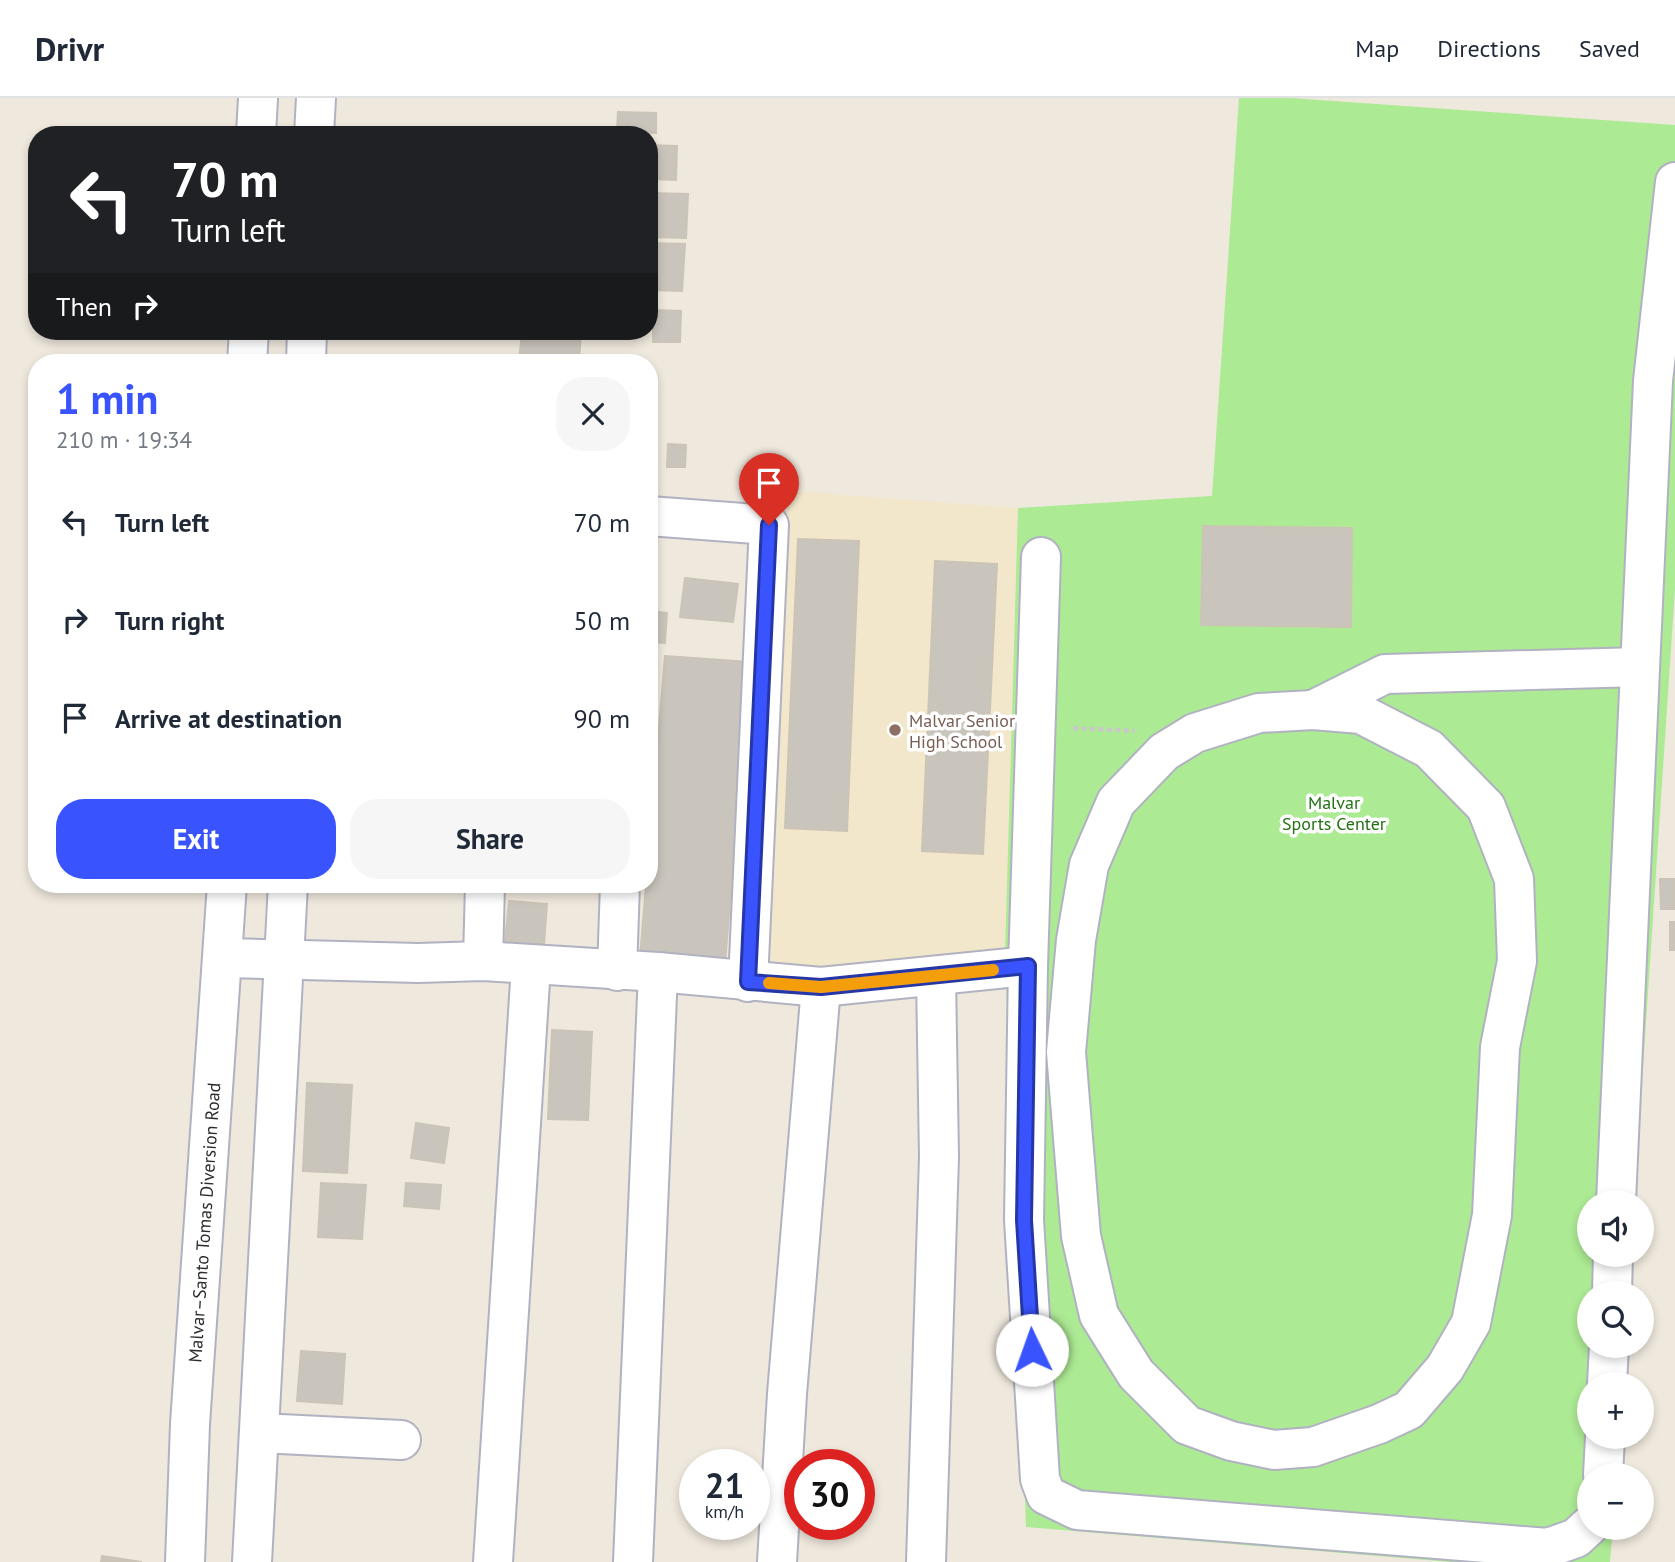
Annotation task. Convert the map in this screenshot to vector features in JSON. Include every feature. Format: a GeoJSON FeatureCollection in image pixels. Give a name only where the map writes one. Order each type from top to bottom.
{"type":"FeatureCollection","features":[{"type":"Feature","properties":{"kind":"street"},"geometry":{"type":"LineString","coordinates":[[256,126],[258,98]]}},
{"type":"Feature","properties":{"kind":"street"},"geometry":{"type":"LineString","coordinates":[[314,126],[316,98]]}},
{"type":"Feature","properties":{"kind":"street"},"geometry":{"type":"LineString","coordinates":[[1617,1190],[1653,381],[1675,182]]}},
{"type":"Feature","properties":{"kind":"street"},"geometry":{"type":"LineString","coordinates":[[658,517],[769,525],[748,982]]}},
{"type":"Feature","properties":{"kind":"street"},"geometry":{"type":"LineString","coordinates":[[1041,557],[1028,966],[1024,1220],[1040,1479],[1046,1495],[1077,1510],[1548,1548],[1577,1537]]}},
{"type":"Feature","properties":{"kind":"street"},"geometry":{"type":"LineString","coordinates":[[1313,710],[1385,674],[1640,667]]}},
{"type":"Feature","properties":{"kind":"street"},"geometry":{"type":"LineString","coordinates":[[1313,710],[1361,714],[1429,749],[1486,807],[1514,879],[1517,961],[1500,1047],[1492,1214],[1471,1323],[1445,1368],[1409,1410],[1379,1424],[1314,1447],[1274,1450],[1231,1441],[1187,1425],[1136,1374],[1099,1315],[1082,1236],[1066,1052],[1076,940],[1089,865],[1116,803],[1164,752],[1195,733],[1259,713],[1313,710]]}},
{"type":"Feature","properties":{"kind":"street","name":"Malvar–Santo Tomas Diversion Road"},"geometry":{"type":"LineString","coordinates":[[185,1562],[190,1424],[227,893]]}},
{"type":"Feature","properties":{"kind":"street"},"geometry":{"type":"LineString","coordinates":[[252,1562],[288,893]]}},
{"type":"Feature","properties":{"kind":"street"},"geometry":{"type":"LineString","coordinates":[[483,961],[485,893]]}},
{"type":"Feature","properties":{"kind":"street"},"geometry":{"type":"LineString","coordinates":[[617,971],[620,893]]}},
{"type":"Feature","properties":{"kind":"street"},"geometry":{"type":"LineString","coordinates":[[224,958],[418,963],[483,961],[658,972],[821,987],[1028,966]]}},
{"type":"Feature","properties":{"kind":"street"},"geometry":{"type":"LineString","coordinates":[[493,1562],[531,966]]}},
{"type":"Feature","properties":{"kind":"street"},"geometry":{"type":"LineString","coordinates":[[634,1562],[658,972]]}},
{"type":"Feature","properties":{"kind":"street"},"geometry":{"type":"LineString","coordinates":[[926,1562],[939,1157],[936,977]]}},
{"type":"Feature","properties":{"kind":"street"},"geometry":{"type":"LineString","coordinates":[[778,1562],[787,1394],[821,987]]}},
{"type":"Feature","properties":{"kind":"street"},"geometry":{"type":"LineString","coordinates":[[260,1433],[401,1440]]}},
{"type":"Feature","properties":{"kind":"path"},"geometry":{"type":"LineString","coordinates":[[1037,726],[1195,733]]}},
{"type":"Feature","properties":{"kind":"shaded area","name":"Malvar Senior High School"},"geometry":{"type":"Polygon","coordinates":[[[788,491],[1018,508],[1005,952],[768,978],[788,491]]]}},
{"type":"Feature","properties":{"kind":"green space","name":"Malvar Sports Center"},"geometry":{"type":"Polygon","coordinates":[[[1239,98],[1291,98],[1675,125],[1675,589],[1635,1190],[1577,1190],[1577,1267],[1630,1267],[1629,1281],[1577,1281],[1577,1358],[1614,1358],[1600,1372],[1577,1372],[1577,1449],[1589,1449],[1589,1463],[1577,1463],[1577,1540],[1612,1540],[1610,1562],[1451,1562],[1026,1527],[1005,952],[1018,508],[1212,496],[1239,98]]]}},
{"type":"Feature","properties":{"kind":"building"},"geometry":{"type":"Polygon","coordinates":[[[618,112],[656,113],[656,126],[617,126],[618,112]]]}},
{"type":"Feature","properties":{"kind":"building"},"geometry":{"type":"Polygon","coordinates":[[[658,145],[677,146],[676,180],[658,179],[658,145]]]}},
{"type":"Feature","properties":{"kind":"building"},"geometry":{"type":"Polygon","coordinates":[[[658,193],[688,194],[686,238],[658,237],[658,193]]]}},
{"type":"Feature","properties":{"kind":"building"},"geometry":{"type":"Polygon","coordinates":[[[658,243],[685,244],[682,291],[658,290],[658,243]]]}},
{"type":"Feature","properties":{"kind":"building"},"geometry":{"type":"Polygon","coordinates":[[[658,310],[681,311],[680,342],[653,342],[658,340],[658,310]]]}},
{"type":"Feature","properties":{"kind":"building"},"geometry":{"type":"Polygon","coordinates":[[[521,340],[580,340],[580,354],[520,354],[521,340]]]}},
{"type":"Feature","properties":{"kind":"building"},"geometry":{"type":"Polygon","coordinates":[[[668,444],[686,445],[685,467],[667,467],[668,444]]]}},
{"type":"Feature","properties":{"kind":"building"},"geometry":{"type":"Polygon","coordinates":[[[1203,526],[1352,528],[1351,627],[1201,625],[1203,526]]]}},
{"type":"Feature","properties":{"kind":"building"},"geometry":{"type":"Polygon","coordinates":[[[798,539],[859,541],[847,831],[785,828],[798,539]]]}},
{"type":"Feature","properties":{"kind":"building"},"geometry":{"type":"Polygon","coordinates":[[[935,561],[997,564],[983,854],[922,851],[935,561]]]}},
{"type":"Feature","properties":{"kind":"building"},"geometry":{"type":"Polygon","coordinates":[[[685,578],[738,584],[733,622],[680,617],[685,578]]]}},
{"type":"Feature","properties":{"kind":"building"},"geometry":{"type":"Polygon","coordinates":[[[658,612],[667,613],[665,643],[658,643],[658,612]]]}},
{"type":"Feature","properties":{"kind":"building"},"geometry":{"type":"Polygon","coordinates":[[[665,656],[749,662],[725,964],[640,958],[645,893],[658,893],[658,739],[665,656]]]}},
{"type":"Feature","properties":{"kind":"building"},"geometry":{"type":"Polygon","coordinates":[[[1660,879],[1675,879],[1675,909],[1661,909],[1660,879]]]}},
{"type":"Feature","properties":{"kind":"building"},"geometry":{"type":"Polygon","coordinates":[[[509,901],[547,904],[544,944],[505,942],[509,901]]]}},
{"type":"Feature","properties":{"kind":"building"},"geometry":{"type":"Polygon","coordinates":[[[1670,922],[1675,922],[1675,950],[1670,950],[1670,922]]]}},
{"type":"Feature","properties":{"kind":"building"},"geometry":{"type":"Polygon","coordinates":[[[552,1030],[592,1032],[588,1120],[548,1119],[552,1030]]]}},
{"type":"Feature","properties":{"kind":"building"},"geometry":{"type":"Polygon","coordinates":[[[307,1083],[352,1085],[347,1173],[303,1171],[307,1083]]]}},
{"type":"Feature","properties":{"kind":"building"},"geometry":{"type":"Polygon","coordinates":[[[416,1123],[449,1128],[444,1163],[411,1158],[416,1123]]]}},
{"type":"Feature","properties":{"kind":"building"},"geometry":{"type":"Polygon","coordinates":[[[321,1183],[366,1185],[362,1239],[318,1237],[321,1183]]]}},
{"type":"Feature","properties":{"kind":"building"},"geometry":{"type":"Polygon","coordinates":[[[406,1183],[441,1185],[439,1209],[404,1206],[406,1183]]]}},
{"type":"Feature","properties":{"kind":"building"},"geometry":{"type":"Polygon","coordinates":[[[301,1351],[345,1354],[342,1404],[297,1401],[301,1351]]]}},
{"type":"Feature","properties":{"kind":"building"},"geometry":{"type":"Polygon","coordinates":[[[102,1556],[142,1562],[101,1562],[102,1556]]]}},
{"type":"Feature","properties":{"kind":"slow traffic"},"geometry":{"type":"LineString","coordinates":[[769,983],[821,987],[993,970]]}},
{"type":"Feature","properties":{"kind":"place","name":"Malvar Senior High School"},"geometry":{"type":"Point","coordinates":[895,730]}},
{"type":"Feature","properties":{"kind":"route"},"geometry":{"type":"LineString","coordinates":[[769,525],[748,982],[821,987],[1028,966],[1024,1220],[1032,1350]]}}]}
